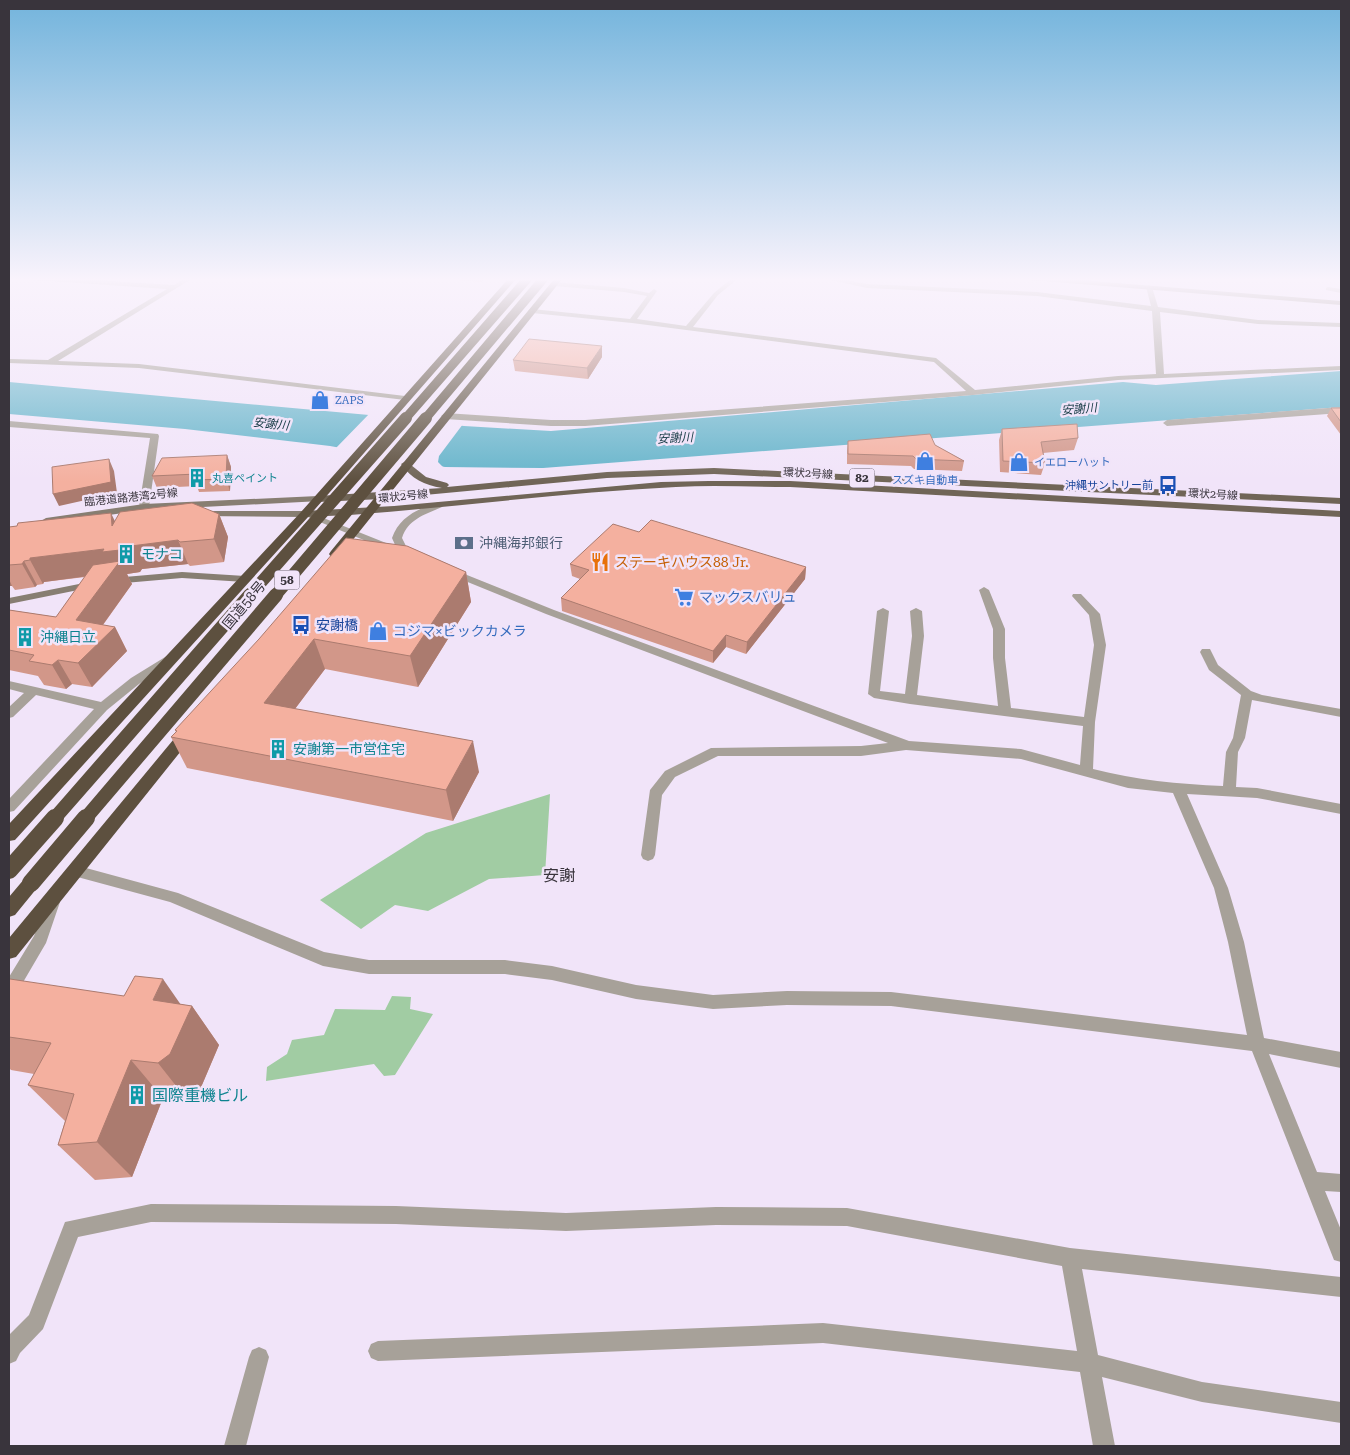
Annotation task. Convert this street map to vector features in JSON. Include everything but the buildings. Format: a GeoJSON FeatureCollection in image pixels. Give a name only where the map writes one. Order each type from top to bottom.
{"type":"FeatureCollection","features":[{"type":"Feature","properties":{"kind":"highway","name":"58"},"geometry":{"type":"LineString","coordinates":[[9,835],[305,514],[452,346]]}},
{"type":"Feature","properties":{"kind":"highway","name":"国道58号"},"geometry":{"type":"LineString","coordinates":[[9,870],[468,346]]}},
{"type":"Feature","properties":{"kind":"highway","name":"国道58号"},"geometry":{"type":"LineString","coordinates":[[9,910],[495,346]]}},
{"type":"Feature","properties":{"kind":"highway"},"geometry":{"type":"LineString","coordinates":[[325,566],[503,346]]}},
{"type":"Feature","properties":{"kind":"highway"},"geometry":{"type":"LineString","coordinates":[[9,951],[197,721]]}},
{"type":"Feature","properties":{"kind":"main road"},"geometry":{"type":"LineString","coordinates":[[407,464],[414,474],[427,482],[460,487]]}},
{"type":"Feature","properties":{"kind":"main road","name":"環状2号線"},"geometry":{"type":"LineString","coordinates":[[318,499],[382,496],[460,487],[606,475],[714,471],[1341,501]]}},
{"type":"Feature","properties":{"kind":"main road","name":"環状2号線"},"geometry":{"type":"LineString","coordinates":[[305,514],[370,512],[653,486],[718,483],[790,484],[1341,514]]}},
{"type":"Feature","properties":{"kind":"street"},"geometry":{"type":"LineString","coordinates":[[50,362],[77,346]]}},
{"type":"Feature","properties":{"kind":"street"},"geometry":{"type":"LineString","coordinates":[[827,346],[936,360],[973,393]]}},
{"type":"Feature","properties":{"kind":"street"},"geometry":{"type":"LineString","coordinates":[[1158,346],[1160,377]]}},
{"type":"Feature","properties":{"kind":"street"},"geometry":{"type":"LineString","coordinates":[[9,361],[139,366],[405,398]]}},
{"type":"Feature","properties":{"kind":"street"},"geometry":{"type":"LineString","coordinates":[[443,419],[551,424],[584,423],[973,393],[1118,378],[1341,368]]}},
{"type":"Feature","properties":{"kind":"street"},"geometry":{"type":"LineString","coordinates":[[1167,423],[1341,410]]}},
{"type":"Feature","properties":{"kind":"street"},"geometry":{"type":"LineString","coordinates":[[9,424],[155,436],[144,507]]}},
{"type":"Feature","properties":{"kind":"street","name":"臨港道路港湾2号線"},"geometry":{"type":"LineString","coordinates":[[35,523],[105,511],[144,507],[318,499]]}},
{"type":"Feature","properties":{"kind":"street"},"geometry":{"type":"LineString","coordinates":[[305,514],[409,554],[397,538],[403,526],[417,515],[439,505]]}},
{"type":"Feature","properties":{"kind":"street","name":"臨港道路港湾2号線"},"geometry":{"type":"LineString","coordinates":[[172,516],[305,514]]}},
{"type":"Feature","properties":{"kind":"street"},"geometry":{"type":"LineString","coordinates":[[441,567],[550,612],[908,746]]}},
{"type":"Feature","properties":{"kind":"street"},"geometry":{"type":"LineString","coordinates":[[9,601],[146,577],[182,574],[245,579]]}},
{"type":"Feature","properties":{"kind":"street"},"geometry":{"type":"LineString","coordinates":[[984,590],[999,629],[999,658],[1005,710]]}},
{"type":"Feature","properties":{"kind":"street"},"geometry":{"type":"LineString","coordinates":[[1077,596],[1094,614],[1100,645],[1089,722],[1086,772]]}},
{"type":"Feature","properties":{"kind":"street"},"geometry":{"type":"LineString","coordinates":[[883,611],[874,694],[1089,722]]}},
{"type":"Feature","properties":{"kind":"street"},"geometry":{"type":"LineString","coordinates":[[910,700],[918,636],[916,611]]}},
{"type":"Feature","properties":{"kind":"street"},"geometry":{"type":"LineString","coordinates":[[9,807],[104,707],[135,681],[178,652]]}},
{"type":"Feature","properties":{"kind":"street"},"geometry":{"type":"LineString","coordinates":[[1206,652],[1213,667],[1247,694],[1260,699],[1341,713]]}},
{"type":"Feature","properties":{"kind":"street"},"geometry":{"type":"LineString","coordinates":[[9,685],[104,707]]}},
{"type":"Feature","properties":{"kind":"street"},"geometry":{"type":"LineString","coordinates":[[9,714],[34,690]]}},
{"type":"Feature","properties":{"kind":"street"},"geometry":{"type":"LineString","coordinates":[[1229,791],[1232,752],[1239,738],[1247,694]]}},
{"type":"Feature","properties":{"kind":"street"},"geometry":{"type":"LineString","coordinates":[[648,855],[655,794],[670,774],[716,751],[861,752],[908,746],[1021,754],[1128,783],[1178,789],[1257,793],[1341,810]]}},
{"type":"Feature","properties":{"kind":"street"},"geometry":{"type":"LineString","coordinates":[[1178,789],[1221,888],[1236,942],[1257,1044],[1341,1253]]}},
{"type":"Feature","properties":{"kind":"street"},"geometry":{"type":"LineString","coordinates":[[74,870],[172,897],[323,960],[369,967],[505,967],[552,973],[636,992],[713,1002],[787,998],[891,999],[1257,1044],[1341,1060]]}},
{"type":"Feature","properties":{"kind":"street"},"geometry":{"type":"LineString","coordinates":[[9,991],[41,938],[55,894]]}},
{"type":"Feature","properties":{"kind":"street"},"geometry":{"type":"LineString","coordinates":[[1311,1180],[1341,1184]]}},
{"type":"Feature","properties":{"kind":"street"},"geometry":{"type":"LineString","coordinates":[[9,1354],[12,1347],[36,1322],[72,1229],[151,1213],[396,1216],[566,1222],[716,1216],[847,1217],[1070,1258],[1341,1287]]}},
{"type":"Feature","properties":{"kind":"street"},"geometry":{"type":"LineString","coordinates":[[1070,1258],[1104,1446]]}},
{"type":"Feature","properties":{"kind":"street"},"geometry":{"type":"LineString","coordinates":[[378,1351],[823,1333],[1089,1363],[1202,1392],[1341,1413]]}},
{"type":"Feature","properties":{"kind":"street"},"geometry":{"type":"LineString","coordinates":[[235,1446],[259,1358]]}},
{"type":"Feature","properties":{"kind":"green space"},"geometry":{"type":"Polygon","coordinates":[[[550,794],[545,875],[489,879],[428,911],[395,905],[361,929],[320,900],[426,833],[550,794]]]}},
{"type":"Feature","properties":{"kind":"green space"},"geometry":{"type":"Polygon","coordinates":[[[392,996],[411,997],[410,1009],[433,1014],[395,1075],[384,1076],[374,1064],[266,1081],[267,1067],[287,1054],[292,1040],[324,1035],[335,1009],[385,1010],[392,996]]]}},
{"type":"Feature","properties":{"kind":"water","name":"安謝川"},"geometry":{"type":"Polygon","coordinates":[[[1341,371],[1341,407],[543,468],[445,467],[330,446],[185,429],[9,414],[9,382],[369,415],[464,426],[551,431],[1123,382],[1156,385],[1341,371]]]}},
{"type":"Feature","properties":{"kind":"pier"},"geometry":{"type":"Polygon","coordinates":[[[370,413],[463,424],[439,456],[438,462],[444,468],[335,449],[370,413]]]}},
{"type":"Feature","properties":{"kind":"place","name":"ZAPS"},"geometry":{"type":"Point","coordinates":[320,400]}},
{"type":"Feature","properties":{"kind":"place","name":"スズキ自動車"},"geometry":{"type":"Point","coordinates":[925,461]}},
{"type":"Feature","properties":{"kind":"place","name":"イエローハット"},"geometry":{"type":"Point","coordinates":[1019,462]}},
{"type":"Feature","properties":{"kind":"place","name":"丸喜ペイント"},"geometry":{"type":"Point","coordinates":[197,478]}},
{"type":"Feature","properties":{"kind":"place","name":"沖縄サントリー前"},"geometry":{"type":"Point","coordinates":[1168,485]}},
{"type":"Feature","properties":{"kind":"place","name":"沖縄海邦銀行"},"geometry":{"type":"Point","coordinates":[464,543]}},
{"type":"Feature","properties":{"kind":"place","name":"モナコ"},"geometry":{"type":"Point","coordinates":[126,554]}},
{"type":"Feature","properties":{"kind":"place","name":"ステーキハウス88 Jr."},"geometry":{"type":"Point","coordinates":[600,562]}},
{"type":"Feature","properties":{"kind":"place","name":"マックスバリュ"},"geometry":{"type":"Point","coordinates":[684,597]}},
{"type":"Feature","properties":{"kind":"place","name":"安謝橋"},"geometry":{"type":"Point","coordinates":[301,625]}},
{"type":"Feature","properties":{"kind":"place","name":"コジマ×ビックカメラ"},"geometry":{"type":"Point","coordinates":[378,631]}},
{"type":"Feature","properties":{"kind":"place","name":"沖縄日立"},"geometry":{"type":"Point","coordinates":[25,637]}},
{"type":"Feature","properties":{"kind":"place","name":"安謝第一市営住宅"},"geometry":{"type":"Point","coordinates":[278,749]}},
{"type":"Feature","properties":{"kind":"place","name":"国際重機ビル"},"geometry":{"type":"Point","coordinates":[137,1095]}},
{"type":"Feature","properties":{"kind":"district","name":"安謝"},"geometry":{"type":"Point","coordinates":[559,875]}}]}
